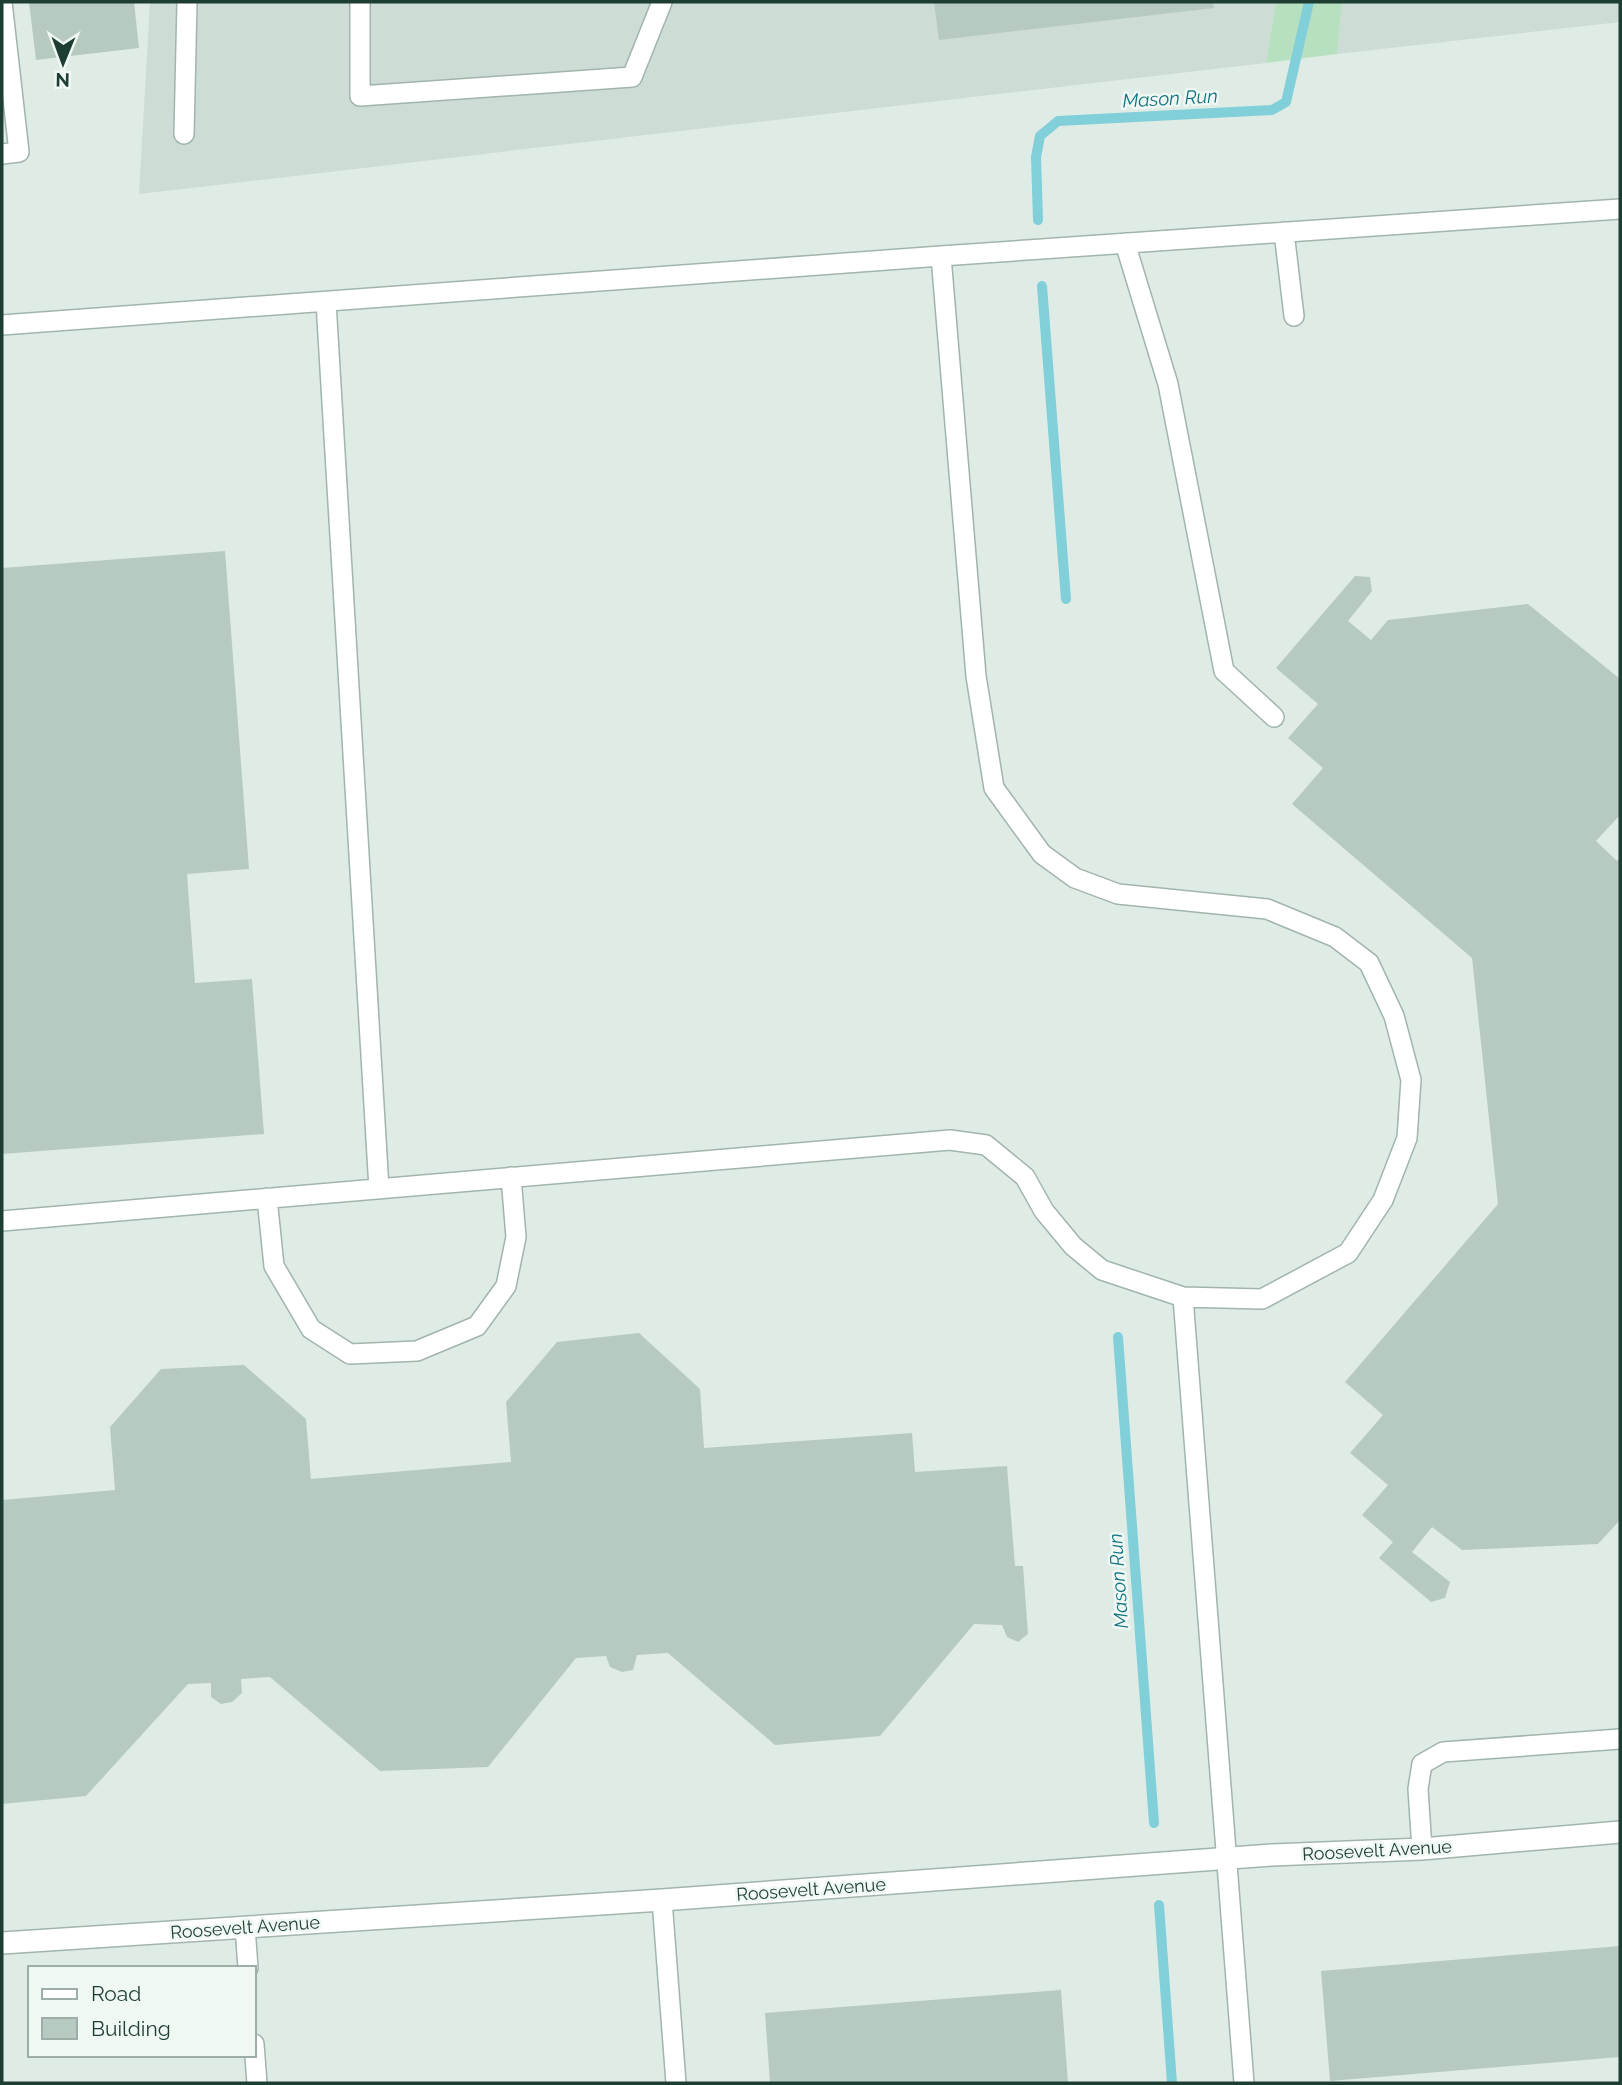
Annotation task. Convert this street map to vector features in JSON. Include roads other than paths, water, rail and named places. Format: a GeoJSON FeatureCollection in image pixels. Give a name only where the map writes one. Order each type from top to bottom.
{"type":"FeatureCollection","features":[{"type":"Feature","properties":{"kind":"street","name":"Roosevelt Avenue"},"geometry":{"type":"LineString","coordinates":[[2,1943],[662,1900],[1227,1858],[1422,1849],[1620,1832]]}},
{"type":"Feature","properties":{"kind":"lane"},"geometry":{"type":"LineString","coordinates":[[2,2],[19,152],[2,154]]}},
{"type":"Feature","properties":{"kind":"lane"},"geometry":{"type":"LineString","coordinates":[[184,134],[187,2]]}},
{"type":"Feature","properties":{"kind":"lane"},"geometry":{"type":"LineString","coordinates":[[360,2],[360,96],[632,77],[662,2]]}},
{"type":"Feature","properties":{"kind":"lane"},"geometry":{"type":"LineString","coordinates":[[2,325],[1620,209]]}},
{"type":"Feature","properties":{"kind":"lane"},"geometry":{"type":"LineString","coordinates":[[1284,232],[1294,316]]}},
{"type":"Feature","properties":{"kind":"lane"},"geometry":{"type":"LineString","coordinates":[[1125,243],[1168,384],[1224,671],[1275,717]]}},
{"type":"Feature","properties":{"kind":"lane"},"geometry":{"type":"LineString","coordinates":[[2,1221],[950,1140],[986,1146],[1025,1177],[1044,1211],[1073,1246],[1102,1270],[1183,1297],[1262,1299],[1348,1253],[1383,1200],[1407,1138],[1411,1080],[1394,1016],[1369,963],[1335,937],[1267,909],[1118,894],[1074,878],[1042,854],[994,788],[976,676],[941,256]]}},
{"type":"Feature","properties":{"kind":"lane"},"geometry":{"type":"LineString","coordinates":[[326,302],[379,1189]]}},
{"type":"Feature","properties":{"kind":"lane"},"geometry":{"type":"LineString","coordinates":[[267,1198],[274,1266],[311,1329],[351,1353],[417,1351],[477,1326],[506,1286],[516,1237],[511,1177]]}},
{"type":"Feature","properties":{"kind":"lane"},"geometry":{"type":"LineString","coordinates":[[1183,1297],[1244,2083]]}},
{"type":"Feature","properties":{"kind":"lane"},"geometry":{"type":"LineString","coordinates":[[1422,1849],[1418,1789],[1422,1764],[1443,1752],[1620,1739]]}},
{"type":"Feature","properties":{"kind":"lane"},"geometry":{"type":"LineString","coordinates":[[662,1900],[676,2083]]}},
{"type":"Feature","properties":{"kind":"lane"},"geometry":{"type":"LineString","coordinates":[[245,1927],[248,1966]]}},
{"type":"Feature","properties":{"kind":"lane"},"geometry":{"type":"LineString","coordinates":[[255,2057],[257,2083]]}},
{"type":"Feature","properties":{"kind":"waterway","name":"Mason Run"},"geometry":{"type":"LineString","coordinates":[[1038,220],[1036,157],[1040,136],[1058,121],[1272,110],[1286,102],[1309,2]]}},
{"type":"Feature","properties":{"kind":"waterway","name":"Mason Run"},"geometry":{"type":"LineString","coordinates":[[1042,286],[1066,599]]}},
{"type":"Feature","properties":{"kind":"waterway","name":"Mason Run"},"geometry":{"type":"LineString","coordinates":[[1118,1337],[1154,1823]]}},
{"type":"Feature","properties":{"kind":"waterway","name":"Mason Run"},"geometry":{"type":"LineString","coordinates":[[1159,1905],[1172,2083]]}}]}
